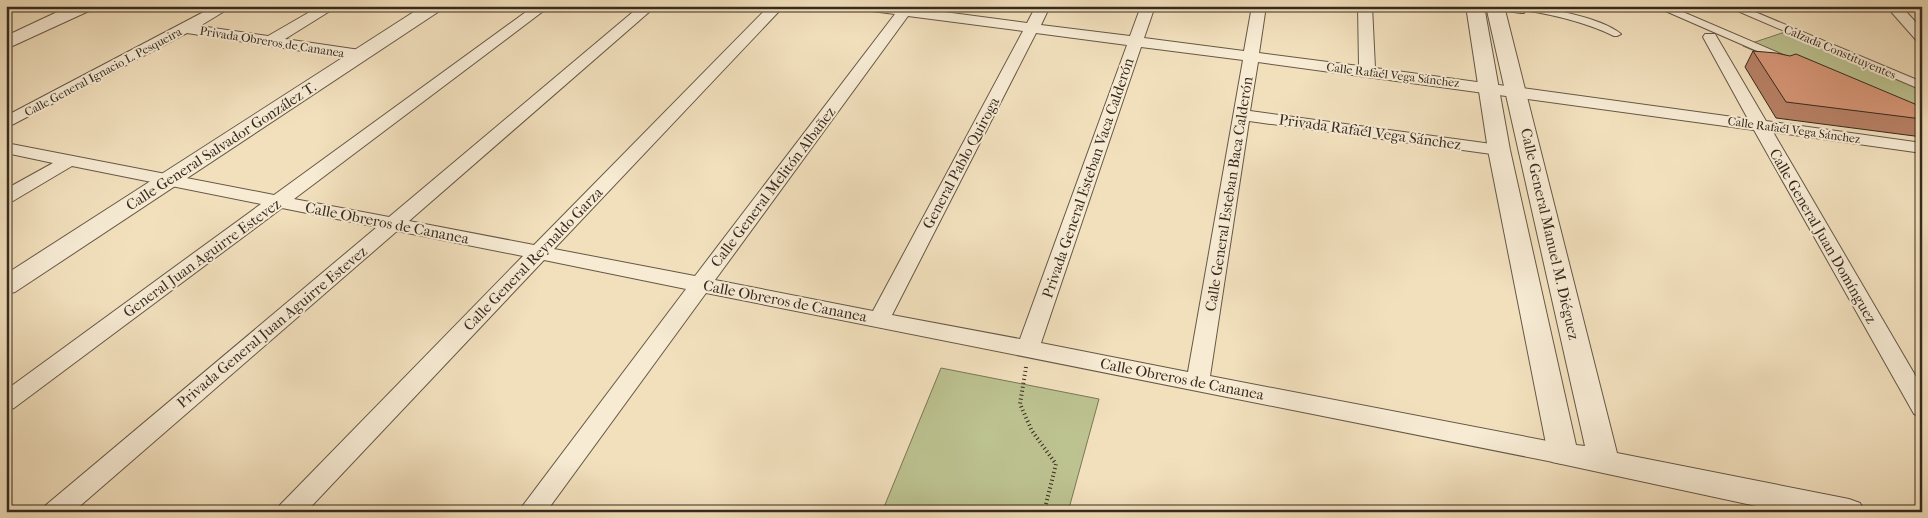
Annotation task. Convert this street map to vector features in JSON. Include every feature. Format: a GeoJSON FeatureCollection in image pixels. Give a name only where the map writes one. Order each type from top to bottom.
{"type":"FeatureCollection","features":[{"type":"Feature","properties":{"kind":"street"},"geometry":{"type":"LineString","coordinates":[[6,43],[85,6]]}},
{"type":"Feature","properties":{"kind":"street","name":"Calle General Ignacio L. Pesqueira"},"geometry":{"type":"LineString","coordinates":[[6,123],[226,6]]}},
{"type":"Feature","properties":{"kind":"street"},"geometry":{"type":"LineString","coordinates":[[271,42],[331,6]]}},
{"type":"Feature","properties":{"kind":"street","name":"Calle General Salvador González T."},"geometry":{"type":"LineString","coordinates":[[6,286],[435,6]]}},
{"type":"Feature","properties":{"kind":"street","name":"General Juan Aguirre Estevez"},"geometry":{"type":"LineString","coordinates":[[6,402],[543,6]]}},
{"type":"Feature","properties":{"kind":"street","name":"Privada General Juan Aguirre Estevez"},"geometry":{"type":"LineString","coordinates":[[54,512],[649,6]]}},
{"type":"Feature","properties":{"kind":"street","name":"Calle General Reynaldo Garza"},"geometry":{"type":"LineString","coordinates":[[289,512],[777,6]]}},
{"type":"Feature","properties":{"kind":"street","name":"Calle Rafaél Vega Sánchez"},"geometry":{"type":"LineString","coordinates":[[864,6],[906,9],[1031,28],[1490,87],[1922,148]]}},
{"type":"Feature","properties":{"kind":"street","name":"General Pablo Quiroga"},"geometry":{"type":"LineString","coordinates":[[878,320],[1043,6]]}},
{"type":"Feature","properties":{"kind":"street","name":"Privada General Esteban Vaca Calderón"},"geometry":{"type":"LineString","coordinates":[[1028,349],[1148,6]]}},
{"type":"Feature","properties":{"kind":"street","name":"Calle General Esteban Baca Calderón"},"geometry":{"type":"LineString","coordinates":[[1198,382],[1259,6]]}},
{"type":"Feature","properties":{"kind":"street"},"geometry":{"type":"LineString","coordinates":[[1365,6],[1367,71]]}},
{"type":"Feature","properties":{"kind":"street","name":"Calzada Constituyentes"},"geometry":{"type":"LineString","coordinates":[[1659,6],[1794,64]]}},
{"type":"Feature","properties":{"kind":"street","name":"Calzada Constituyentes"},"geometry":{"type":"LineString","coordinates":[[1731,6],[1922,86]]}},
{"type":"Feature","properties":{"kind":"street"},"geometry":{"type":"LineString","coordinates":[[1893,6],[1922,38]]}},
{"type":"Feature","properties":{"kind":"street","name":"Calle General Manuel M. Diéguez"},"geometry":{"type":"LineString","coordinates":[[1493,7],[1490,87],[1499,150],[1563,454]]}},
{"type":"Feature","properties":{"kind":"street","name":"Calle General Manuel M. Diéguez"},"geometry":{"type":"LineString","coordinates":[[1493,7],[1516,91],[1604,462]]}},
{"type":"Feature","properties":{"kind":"street","name":"Calle General Melitón Albañez"},"geometry":{"type":"LineString","coordinates":[[531,512],[906,9]]}},
{"type":"Feature","properties":{"kind":"street","name":"Privada Obreros de Cananea"},"geometry":{"type":"LineString","coordinates":[[185,28],[360,55]]}},
{"type":"Feature","properties":{"kind":"street","name":"Calle General Juan Domínguez"},"geometry":{"type":"LineString","coordinates":[[1710,37],[1922,408]]}},
{"type":"Feature","properties":{"kind":"street","name":"Privada Rafaél Vega Sánchez"},"geometry":{"type":"LineString","coordinates":[[1242,115],[1499,150]]}},
{"type":"Feature","properties":{"kind":"street","name":"Calle Obreros de Cananea"},"geometry":{"type":"LineString","coordinates":[[6,148],[1563,454]]}},
{"type":"Feature","properties":{"kind":"street"},"geometry":{"type":"LineString","coordinates":[[6,197],[69,161]]}},
{"type":"Feature","properties":{"kind":"street"},"geometry":{"type":"LineString","coordinates":[[1563,454],[1849,512]]}},
{"type":"Feature","properties":{"kind":"lane"},"geometry":{"type":"LineString","coordinates":[[1493,7],[1562,15],[1591,22],[1617,34]]}},
{"type":"Feature","properties":{"kind":"lane"},"geometry":{"type":"LineString","coordinates":[[1493,7],[1554,12],[1562,15]]}},
{"type":"Feature","properties":{"kind":"path"},"geometry":{"type":"LineString","coordinates":[[1028,349],[1020,404],[1032,431],[1056,464],[1044,512]]}},
{"type":"Feature","properties":{"kind":"green space"},"geometry":{"type":"Polygon","coordinates":[[[1794,29],[1922,82],[1922,124],[1743,46],[1794,29]]]}},
{"type":"Feature","properties":{"kind":"green space"},"geometry":{"type":"Polygon","coordinates":[[[941,368],[1099,399],[1068,512],[882,512],[941,368]]]}},
{"type":"Feature","properties":{"kind":"building"},"geometry":{"type":"Polygon","coordinates":[[[1753,51],[1790,56],[1796,54],[1922,107],[1922,119],[1786,102],[1753,51]]]}}]}
